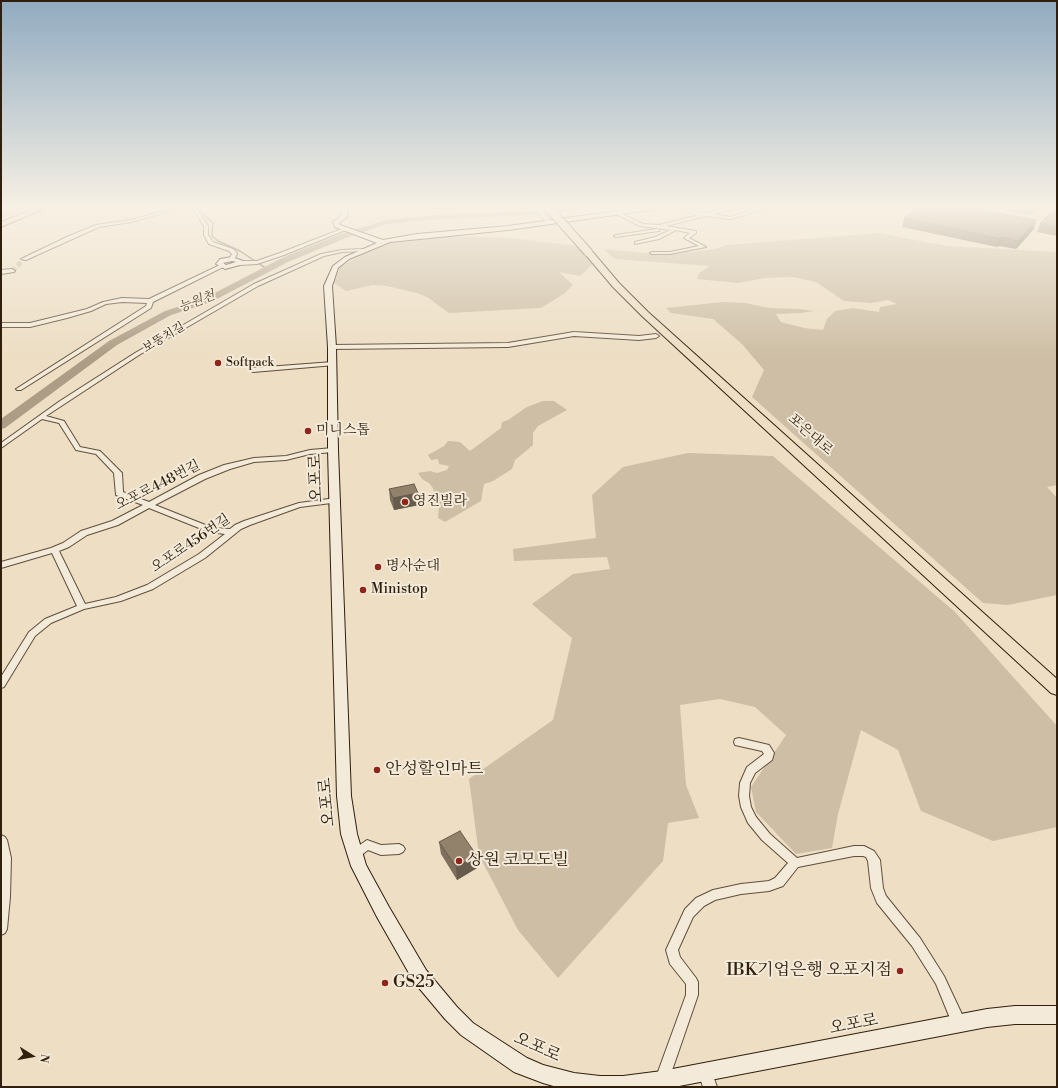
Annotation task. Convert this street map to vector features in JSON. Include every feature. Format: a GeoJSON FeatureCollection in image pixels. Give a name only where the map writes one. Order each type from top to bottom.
{"type":"FeatureCollection","features":[{"type":"Feature","properties":{"kind":"highway","name":"포은대로"},"geometry":{"type":"LineString","coordinates":[[595,257],[616,285],[645,314],[1057,689]]}},
{"type":"Feature","properties":{"kind":"highway","name":"포은대로"},"geometry":{"type":"LineString","coordinates":[[596,257],[643,307],[858,498],[1057,679]]}},
{"type":"Feature","properties":{"kind":"street"},"geometry":{"type":"LineString","coordinates":[[24,259],[29,257]]}},
{"type":"Feature","properties":{"kind":"street"},"geometry":{"type":"LineString","coordinates":[[3,326],[30,325],[89,310],[105,303],[122,300],[150,301],[222,266],[257,262],[273,257]]}},
{"type":"Feature","properties":{"kind":"street","name":"보뚱치길"},"geometry":{"type":"LineString","coordinates":[[1,446],[40,417],[160,340],[256,285],[319,257]]}},
{"type":"Feature","properties":{"kind":"street","name":"오포로"},"geometry":{"type":"LineString","coordinates":[[348,257],[335,268],[329,279],[328,286],[333,364],[333,450],[336,500],[344,796],[349,834],[359,866],[383,912],[420,976],[451,1013],[485,1042],[521,1065],[543,1074],[574,1082],[600,1085],[623,1085],[662,1080],[1015,1014],[1057,1015]]}},
{"type":"Feature","properties":{"kind":"street"},"geometry":{"type":"LineString","coordinates":[[222,266],[219,264],[220,262],[232,258],[240,260],[240,263]]}},
{"type":"Feature","properties":{"kind":"street"},"geometry":{"type":"LineString","coordinates":[[1,272],[12,270]]}},
{"type":"Feature","properties":{"kind":"street"},"geometry":{"type":"LineString","coordinates":[[19,389],[149,307],[150,301]]}},
{"type":"Feature","properties":{"kind":"street"},"geometry":{"type":"LineString","coordinates":[[332,347],[508,345],[574,334],[640,338],[656,336]]}},
{"type":"Feature","properties":{"kind":"street"},"geometry":{"type":"LineString","coordinates":[[253,370],[333,364]]}},
{"type":"Feature","properties":{"kind":"street"},"geometry":{"type":"LineString","coordinates":[[40,417],[62,422],[78,449],[98,452],[118,472],[119,493],[212,530],[232,532]]}},
{"type":"Feature","properties":{"kind":"street","name":"오포로448번길"},"geometry":{"type":"LineString","coordinates":[[1,565],[54,550],[66,545],[84,533],[115,523],[147,504],[202,477],[242,462],[286,458],[310,452],[333,450]]}},
{"type":"Feature","properties":{"kind":"street","name":"오포로456번길"},"geometry":{"type":"LineString","coordinates":[[1,685],[32,634],[48,621],[82,607],[118,599],[150,587],[202,556],[232,532],[248,523],[287,509],[314,502],[336,500]]}},
{"type":"Feature","properties":{"kind":"street"},"geometry":{"type":"LineString","coordinates":[[54,550],[82,607]]}},
{"type":"Feature","properties":{"kind":"street"},"geometry":{"type":"LineString","coordinates":[[739,742],[765,748],[769,753],[768,757],[751,770],[745,783],[744,796],[746,807],[752,820],[766,837],[795,863]]}},
{"type":"Feature","properties":{"kind":"street"},"geometry":{"type":"LineString","coordinates":[[1,840],[5,858],[1,929]]}},
{"type":"Feature","properties":{"kind":"street"},"geometry":{"type":"LineString","coordinates":[[355,854],[367,845],[381,850],[398,849]]}},
{"type":"Feature","properties":{"kind":"street"},"geometry":{"type":"LineString","coordinates":[[662,1080],[692,994],[692,982],[674,960],[672,950],[689,913],[700,902],[713,896],[741,889],[769,886],[779,882],[795,863],[854,851],[864,851],[870,854],[874,860],[877,888],[881,898],[920,948],[940,980],[959,1024]]}},
{"type":"Feature","properties":{"kind":"street"},"geometry":{"type":"LineString","coordinates":[[705,1072],[710,1087]]}},
{"type":"Feature","properties":{"kind":"shaded area"},"geometry":{"type":"Polygon","coordinates":[[[358,257],[587,257],[593,264],[580,276],[559,272],[573,285],[565,293],[541,308],[449,313],[427,297],[417,293],[387,286],[373,285],[346,291],[334,283],[340,267],[358,257]]]}},
{"type":"Feature","properties":{"kind":"shaded area"},"geometry":{"type":"Polygon","coordinates":[[[612,257],[1057,257],[1057,485],[1047,487],[1057,498],[1057,595],[1008,605],[983,603],[752,397],[764,370],[742,344],[713,319],[671,313],[666,308],[723,302],[745,303],[770,308],[814,311],[776,314],[781,322],[804,328],[823,330],[827,319],[835,311],[853,308],[879,312],[880,307],[897,304],[888,300],[871,303],[844,301],[816,282],[793,277],[765,278],[738,283],[697,279],[699,273],[710,266],[615,259],[612,257]]]}},
{"type":"Feature","properties":{"kind":"shaded area"},"geometry":{"type":"Polygon","coordinates":[[[543,401],[554,401],[567,410],[538,426],[533,433],[533,445],[515,460],[512,469],[493,481],[484,484],[481,501],[445,522],[438,518],[439,506],[433,488],[429,483],[422,479],[418,473],[430,471],[437,473],[447,470],[449,466],[439,464],[438,459],[431,460],[428,455],[444,446],[448,441],[460,442],[470,451],[501,428],[502,422],[508,420],[527,407],[543,401]]]}},
{"type":"Feature","properties":{"kind":"shaded area"},"geometry":{"type":"Polygon","coordinates":[[[688,453],[773,456],[955,612],[1057,726],[1057,827],[993,841],[921,811],[898,750],[861,730],[838,814],[832,848],[796,854],[756,812],[751,787],[786,735],[755,707],[720,699],[680,705],[686,785],[699,818],[668,823],[663,861],[558,978],[518,930],[479,855],[469,779],[553,720],[572,638],[532,604],[573,574],[610,569],[607,557],[514,561],[513,549],[596,538],[592,495],[623,467],[688,453]]]}},
{"type":"Feature","properties":{"kind":"building"},"geometry":{"type":"Polygon","coordinates":[[[414,484],[418,493],[393,498],[389,489],[414,484]]]}},
{"type":"Feature","properties":{"kind":"building"},"geometry":{"type":"Polygon","coordinates":[[[460,831],[477,856],[456,867],[439,842],[460,831]]]}},
{"type":"Feature","properties":{"kind":"waterway"},"geometry":{"type":"LineString","coordinates":[[249,257],[267,269]]}},
{"type":"Feature","properties":{"kind":"waterway","name":"능원천"},"geometry":{"type":"LineString","coordinates":[[1,425],[113,343],[168,313],[208,300],[293,257]]}},
{"type":"Feature","properties":{"kind":"tunnel"},"geometry":{"type":"LineString","coordinates":[[12,271],[24,259]]}},
{"type":"Feature","properties":{"kind":"place","name":"Softpack"},"geometry":{"type":"Point","coordinates":[218,363]}},
{"type":"Feature","properties":{"kind":"place","name":"미니스톱"},"geometry":{"type":"Point","coordinates":[308,431]}},
{"type":"Feature","properties":{"kind":"place","name":"영진빌라"},"geometry":{"type":"Point","coordinates":[405,502]}},
{"type":"Feature","properties":{"kind":"place","name":"명사순대"},"geometry":{"type":"Point","coordinates":[378,567]}},
{"type":"Feature","properties":{"kind":"place","name":"Ministop"},"geometry":{"type":"Point","coordinates":[363,590]}},
{"type":"Feature","properties":{"kind":"place","name":"안성할인마트"},"geometry":{"type":"Point","coordinates":[377,770]}},
{"type":"Feature","properties":{"kind":"place","name":"상원 코모도빌"},"geometry":{"type":"Point","coordinates":[459,861]}},
{"type":"Feature","properties":{"kind":"place","name":"IBK기업은행 오포지점"},"geometry":{"type":"Point","coordinates":[900,971]}},
{"type":"Feature","properties":{"kind":"place","name":"GS25"},"geometry":{"type":"Point","coordinates":[385,983]}}]}
